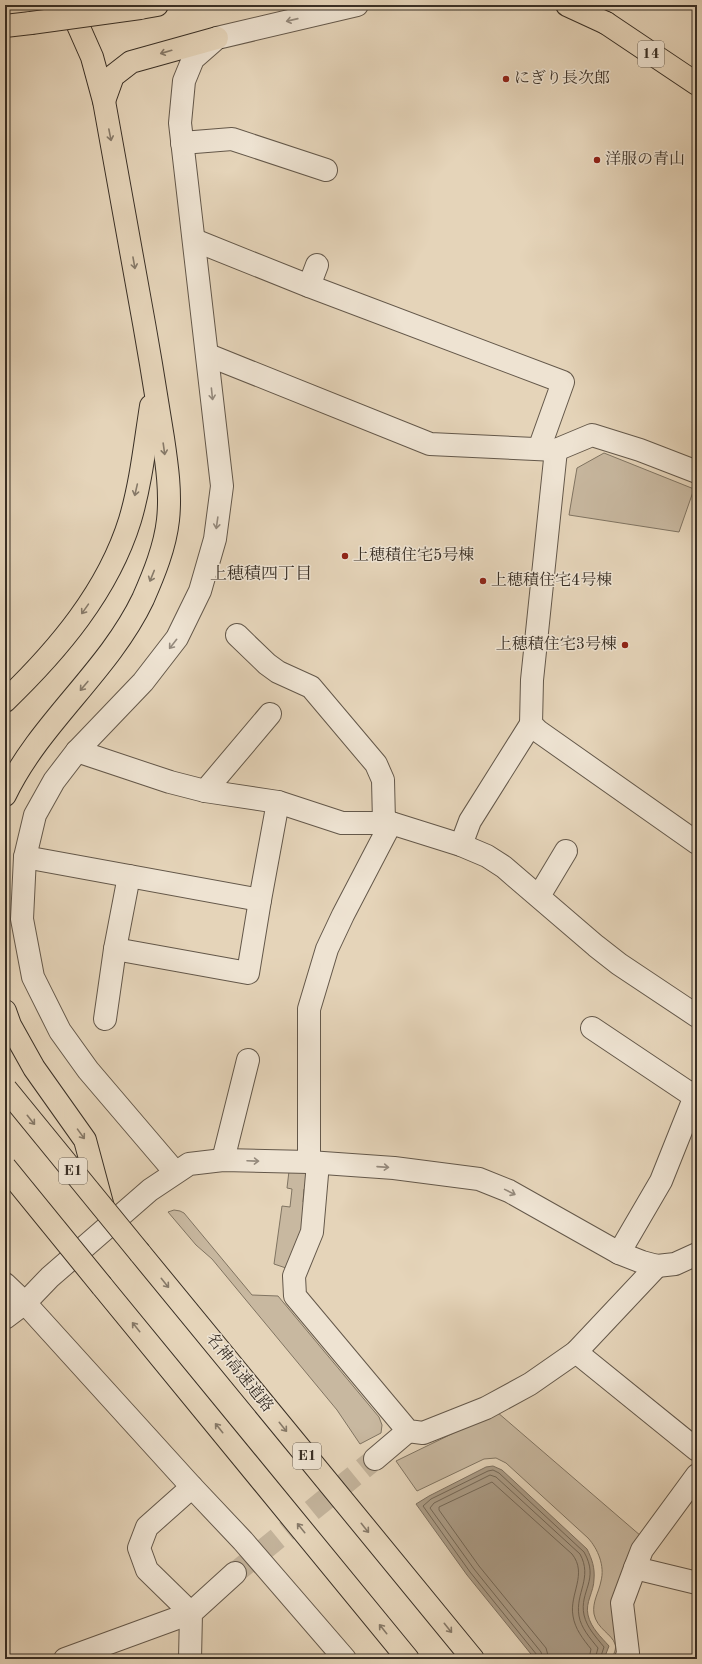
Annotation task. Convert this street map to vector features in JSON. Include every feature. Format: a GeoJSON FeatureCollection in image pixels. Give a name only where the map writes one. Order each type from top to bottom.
{"type":"FeatureCollection","features":[{"type":"Feature","properties":{"kind":"main road"},"geometry":{"type":"LineString","coordinates":[[5,795],[15,775],[42,736],[98,669],[122,637],[143,599],[159,558],[168,520],[169,481],[155,383],[104,101],[92,57],[69,5]]}},
{"type":"Feature","properties":{"kind":"main road"},"geometry":{"type":"LineString","coordinates":[[92,57],[95,5]]}},
{"type":"Feature","properties":{"kind":"main road"},"geometry":{"type":"LineString","coordinates":[[567,5],[606,23]]}},
{"type":"Feature","properties":{"kind":"main road"},"geometry":{"type":"LineString","coordinates":[[583,5],[606,23]]}},
{"type":"Feature","properties":{"kind":"main road"},"geometry":{"type":"LineString","coordinates":[[591,5],[606,23]]}},
{"type":"Feature","properties":{"kind":"main road"},"geometry":{"type":"LineString","coordinates":[[5,26],[148,6]]}},
{"type":"Feature","properties":{"kind":"main road","name":"14"},"geometry":{"type":"LineString","coordinates":[[606,23],[697,84]]}},
{"type":"Feature","properties":{"kind":"main road"},"geometry":{"type":"LineString","coordinates":[[104,101],[113,76],[131,62],[217,38]]}},
{"type":"Feature","properties":{"kind":"main road"},"geometry":{"type":"LineString","coordinates":[[5,701],[54,651],[87,607],[111,567],[130,520],[141,470],[155,383]]}},
{"type":"Feature","properties":{"kind":"main road"},"geometry":{"type":"LineString","coordinates":[[5,1011],[10,1025],[34,1068],[86,1140],[103,1207]]}},
{"type":"Feature","properties":{"kind":"main road","name":"名神高速道路"},"geometry":{"type":"LineString","coordinates":[[6,1089],[473,1659]]}},
{"type":"Feature","properties":{"kind":"main road"},"geometry":{"type":"LineString","coordinates":[[5,1167],[408,1659]]}},
{"type":"Feature","properties":{"kind":"main road"},"geometry":{"type":"LineString","coordinates":[[5,1182],[97,1279]]}},
{"type":"Feature","properties":{"kind":"street"},"geometry":{"type":"LineString","coordinates":[[175,1172],[88,1070],[60,1031],[33,977],[22,919],[25,857],[35,815],[54,781],[77,751],[143,682],[177,638],[200,590],[215,540],[222,486],[180,123],[184,81],[193,59],[217,38],[357,5]]}},
{"type":"Feature","properties":{"kind":"street"},"geometry":{"type":"LineString","coordinates":[[182,143],[232,139],[326,170]]}},
{"type":"Feature","properties":{"kind":"street"},"geometry":{"type":"LineString","coordinates":[[194,240],[309,286],[563,382],[548,450],[532,680],[531,724],[470,821],[461,845]]}},
{"type":"Feature","properties":{"kind":"street"},"geometry":{"type":"LineString","coordinates":[[309,286],[317,265]]}},
{"type":"Feature","properties":{"kind":"street"},"geometry":{"type":"LineString","coordinates":[[208,355],[430,444],[548,450],[592,435],[640,450],[697,472]]}},
{"type":"Feature","properties":{"kind":"street"},"geometry":{"type":"LineString","coordinates":[[237,635],[267,664],[278,672],[310,687],[376,764],[383,780],[387,823],[327,949],[309,1009],[314,1163],[312,1232],[294,1276],[295,1296],[408,1431],[423,1433],[486,1408],[530,1384],[576,1352],[657,1266]]}},
{"type":"Feature","properties":{"kind":"street"},"geometry":{"type":"LineString","coordinates":[[205,791],[270,714]]}},
{"type":"Feature","properties":{"kind":"street"},"geometry":{"type":"LineString","coordinates":[[531,724],[538,731],[697,843]]}},
{"type":"Feature","properties":{"kind":"street"},"geometry":{"type":"LineString","coordinates":[[77,751],[170,782],[205,791],[278,802],[342,823],[387,823],[461,845],[487,856],[504,867],[619,964],[697,1016]]}},
{"type":"Feature","properties":{"kind":"street"},"geometry":{"type":"LineString","coordinates":[[115,949],[248,973],[278,802]]}},
{"type":"Feature","properties":{"kind":"street"},"geometry":{"type":"LineString","coordinates":[[539,896],[566,851]]}},
{"type":"Feature","properties":{"kind":"street"},"geometry":{"type":"LineString","coordinates":[[25,857],[260,900]]}},
{"type":"Feature","properties":{"kind":"street"},"geometry":{"type":"LineString","coordinates":[[104,1019],[115,949],[129,876]]}},
{"type":"Feature","properties":{"kind":"street"},"geometry":{"type":"LineString","coordinates":[[592,1028],[696,1094],[661,1181],[619,1253]]}},
{"type":"Feature","properties":{"kind":"street"},"geometry":{"type":"LineString","coordinates":[[223,1160],[248,1060]]}},
{"type":"Feature","properties":{"kind":"street"},"geometry":{"type":"LineString","coordinates":[[5,1318],[25,1304],[56,1272],[150,1190],[189,1164],[223,1160],[314,1163],[394,1168],[479,1179],[509,1191],[619,1253],[642,1262],[657,1266],[675,1264],[697,1254]]}},
{"type":"Feature","properties":{"kind":"street"},"geometry":{"type":"LineString","coordinates":[[5,1284],[192,1487],[244,1540],[345,1659]]}},
{"type":"Feature","properties":{"kind":"street"},"geometry":{"type":"LineString","coordinates":[[576,1352],[697,1450]]}},
{"type":"Feature","properties":{"kind":"street"},"geometry":{"type":"LineString","coordinates":[[375,1459],[408,1431]]}},
{"type":"Feature","properties":{"kind":"street"},"geometry":{"type":"LineString","coordinates":[[632,1657],[622,1603],[642,1550],[697,1474]]}},
{"type":"Feature","properties":{"kind":"street"},"geometry":{"type":"LineString","coordinates":[[190,1659],[190,1613],[148,1570],[139,1548],[148,1527],[192,1487]]}},
{"type":"Feature","properties":{"kind":"street"},"geometry":{"type":"LineString","coordinates":[[635,1568],[697,1583]]}},
{"type":"Feature","properties":{"kind":"street"},"geometry":{"type":"LineString","coordinates":[[65,1659],[190,1613],[235,1573]]}},
{"type":"Feature","properties":{"kind":"shaded area"},"geometry":{"type":"Polygon","coordinates":[[[604,453],[694,489],[679,532],[569,515],[577,468],[604,453]]]}},
{"type":"Feature","properties":{"kind":"shaded area"},"geometry":{"type":"Polygon","coordinates":[[[289,1171],[305,1171],[309,1174],[308,1185],[304,1189],[303,1202],[306,1205],[304,1233],[286,1268],[274,1264],[282,1206],[290,1207],[292,1189],[287,1188],[289,1171]]]}},
{"type":"Feature","properties":{"kind":"shaded area"},"geometry":{"type":"Polygon","coordinates":[[[174,1210],[184,1213],[252,1295],[278,1296],[379,1417],[382,1425],[381,1433],[360,1444],[337,1410],[212,1259],[196,1245],[168,1212],[174,1210]]]}},
{"type":"Feature","properties":{"kind":"shaded area"},"geometry":{"type":"Polygon","coordinates":[[[497,1412],[641,1536],[618,1659],[612,1659],[615,1644],[611,1637],[598,1624],[594,1614],[595,1601],[602,1575],[598,1552],[588,1538],[506,1463],[496,1458],[484,1459],[417,1491],[396,1461],[497,1412]]]}},
{"type":"Feature","properties":{"kind":"water"},"geometry":{"type":"Polygon","coordinates":[[[493,1466],[502,1470],[587,1549],[593,1564],[594,1584],[587,1610],[589,1620],[609,1646],[604,1659],[535,1659],[467,1575],[416,1504],[486,1467],[493,1466]]]}},
{"type":"Feature","properties":{"kind":"tunnel"},"geometry":{"type":"LineString","coordinates":[[235,1573],[375,1459]]}},
{"type":"Feature","properties":{"kind":"place","name":"にぎり長次郎"},"geometry":{"type":"Point","coordinates":[506,79]}},
{"type":"Feature","properties":{"kind":"place","name":"洋服の青山"},"geometry":{"type":"Point","coordinates":[597,160]}},
{"type":"Feature","properties":{"kind":"place","name":"上穂積住宅5号棟"},"geometry":{"type":"Point","coordinates":[345,556]}},
{"type":"Feature","properties":{"kind":"place","name":"上穂積住宅4号棟"},"geometry":{"type":"Point","coordinates":[483,581]}},
{"type":"Feature","properties":{"kind":"place","name":"上穂積住宅3号棟"},"geometry":{"type":"Point","coordinates":[625,645]}},
{"type":"Feature","properties":{"kind":"district","name":"上穂積四丁目"},"geometry":{"type":"Point","coordinates":[261,574]}}]}
